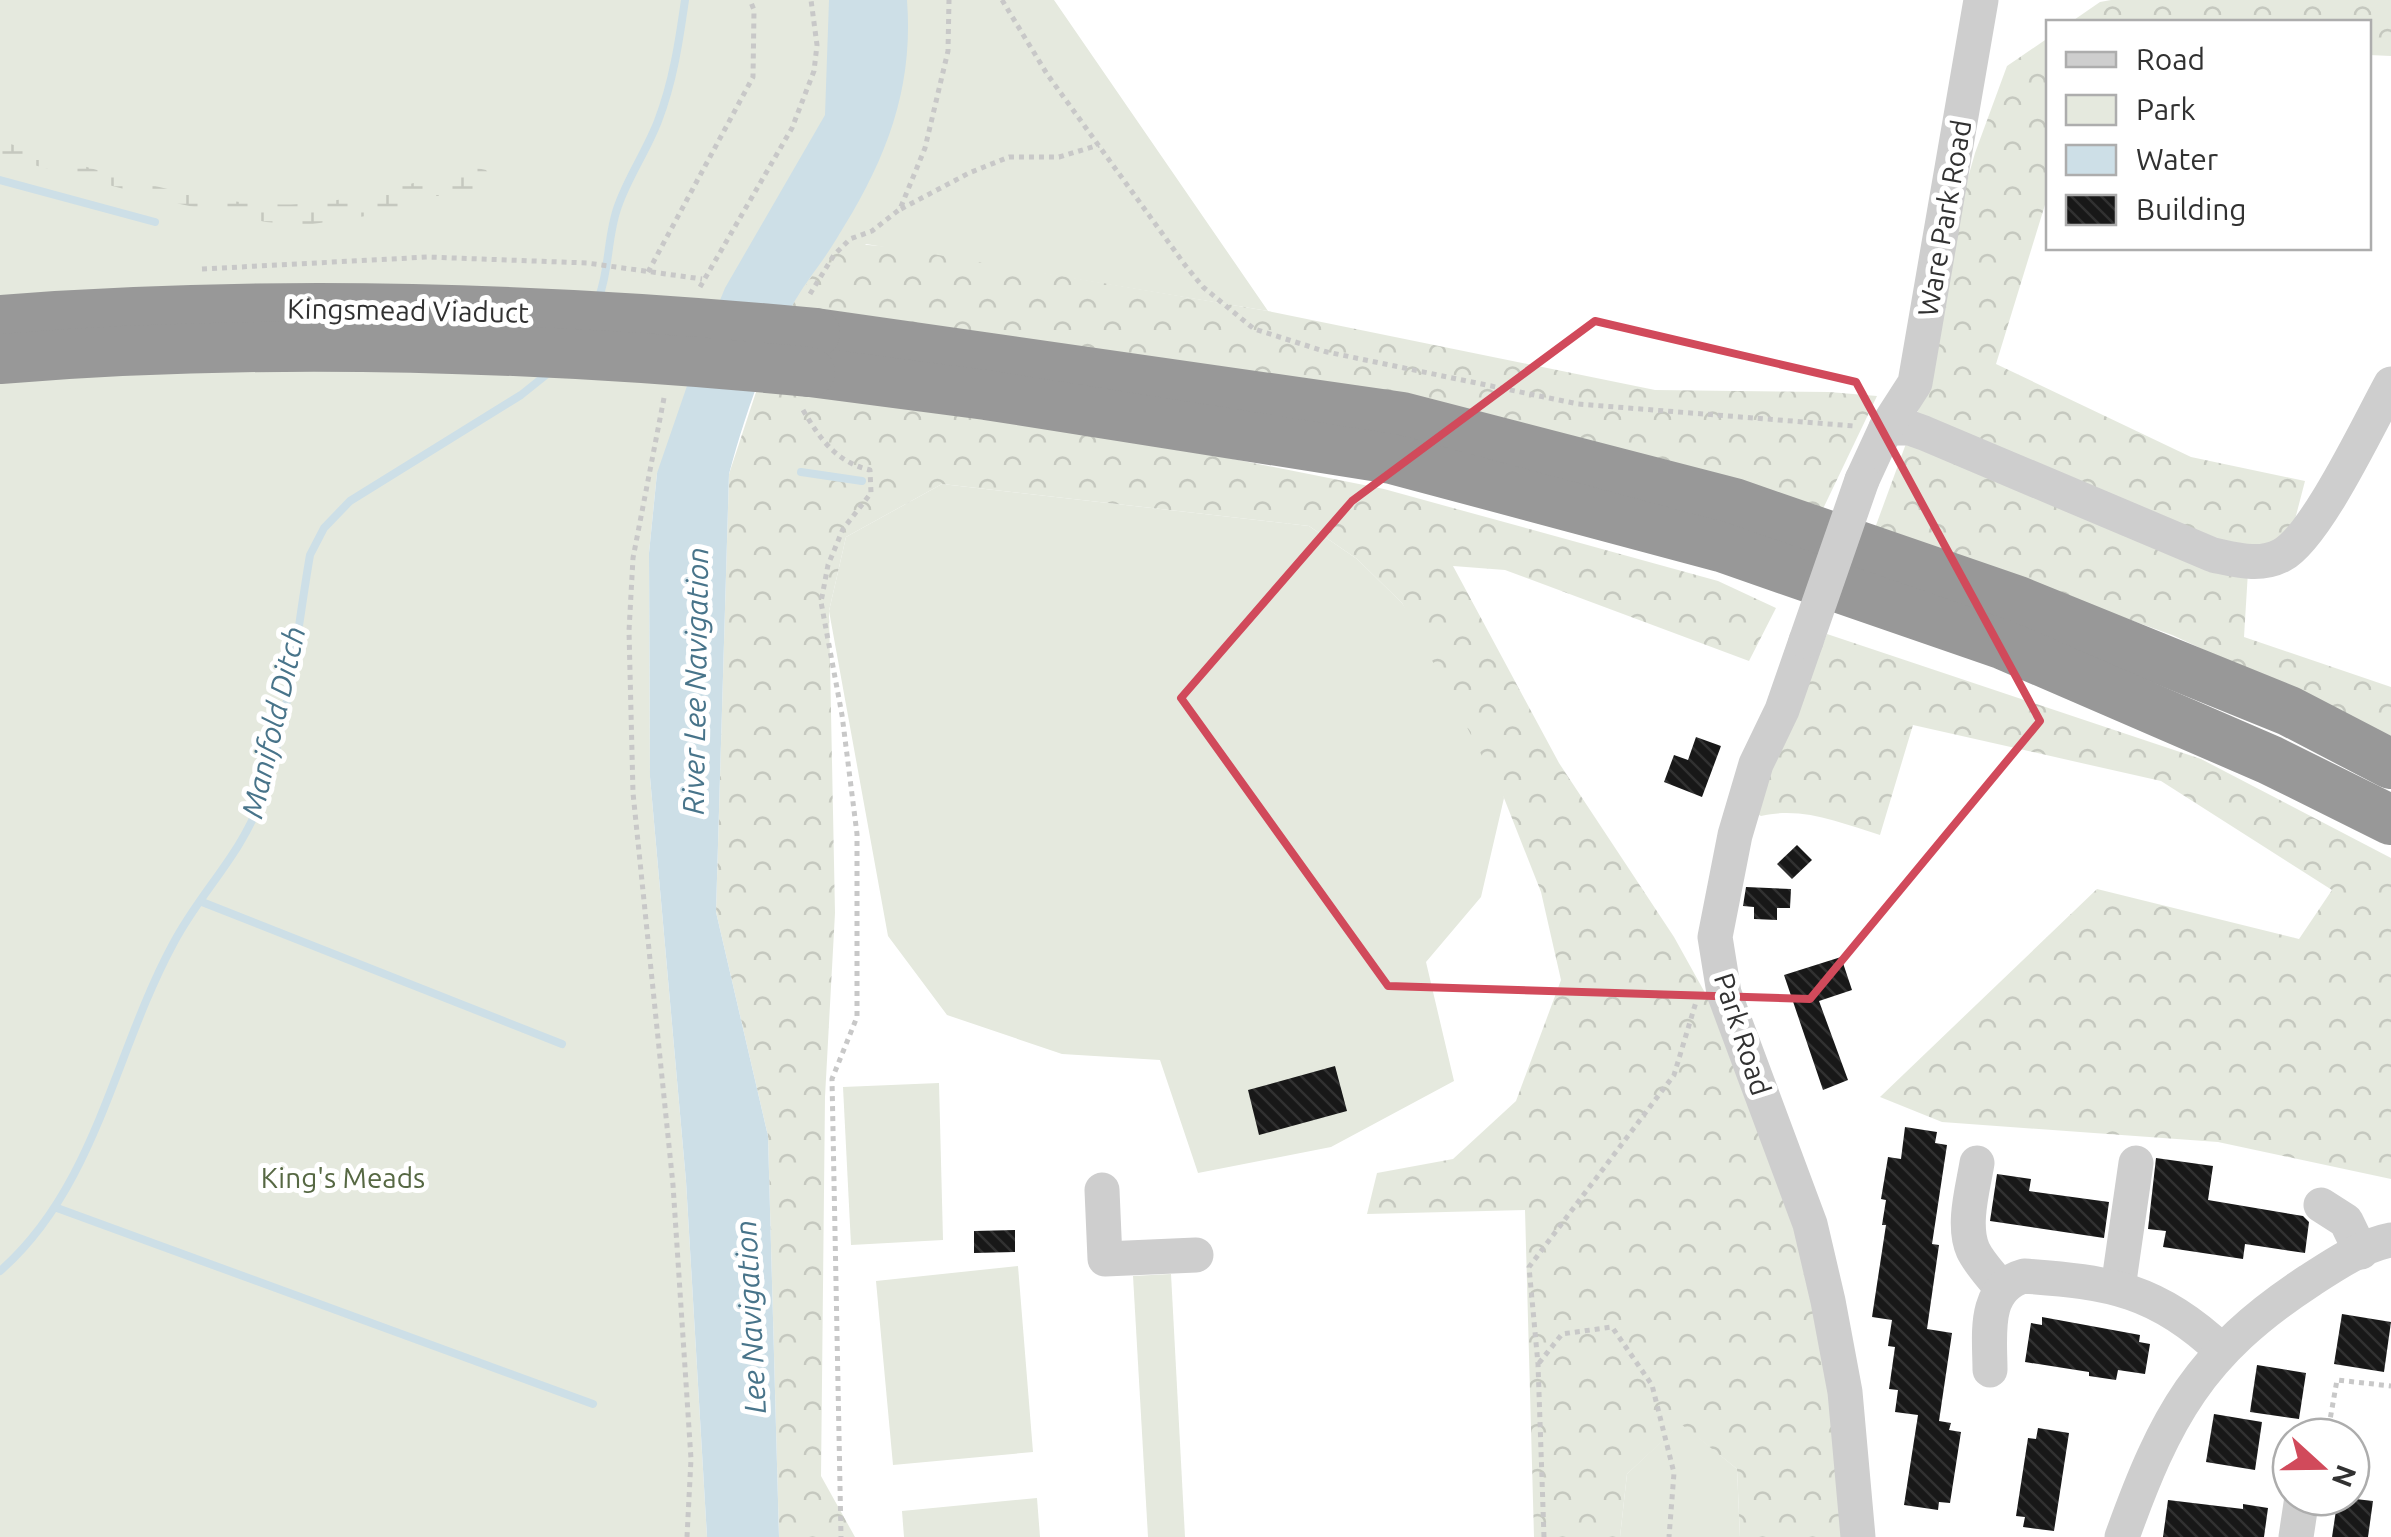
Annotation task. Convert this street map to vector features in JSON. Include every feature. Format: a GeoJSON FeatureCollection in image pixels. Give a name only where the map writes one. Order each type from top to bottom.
{"type":"FeatureCollection","features":[{"type":"Feature","properties":{"kind":"highway","name":"Kingsmead Viaduct"},"geometry":{"type":"LineString","coordinates":[[0,320],[240,308],[585,314],[806,352]]}},
{"type":"Feature","properties":{"kind":"highway","name":"Kingsmead Viaduct"},"geometry":{"type":"LineString","coordinates":[[0,359],[244,347],[590,354],[806,352]]}},
{"type":"Feature","properties":{"kind":"highway"},"geometry":{"type":"LineString","coordinates":[[806,352],[1402,417],[1734,504],[2018,601],[2289,711],[2391,764]]}},
{"type":"Feature","properties":{"kind":"highway"},"geometry":{"type":"LineString","coordinates":[[806,352],[986,395],[1392,459],[1721,547],[2004,645],[2270,760],[2391,820]]}},
{"type":"Feature","properties":{"kind":"street","name":"Ware Park Road"},"geometry":{"type":"LineString","coordinates":[[1886,428],[1915,382],[1981,0]]}},
{"type":"Feature","properties":{"kind":"street"},"geometry":{"type":"LineString","coordinates":[[1886,428],[1910,428],[1924,433],[2214,555],[2251,563],[2282,555],[2309,531],[2391,384]]}},
{"type":"Feature","properties":{"kind":"street","name":"Park Road"},"geometry":{"type":"LineString","coordinates":[[1858,1537],[1845,1392],[1810,1224],[1724,993],[1714,938],[1727,870],[1756,764],[1782,710],[1862,480],[1886,428]]}},
{"type":"Feature","properties":{"kind":"street"},"geometry":{"type":"LineString","coordinates":[[1976,1162],[1970,1243],[2001,1288]]}},
{"type":"Feature","properties":{"kind":"street"},"geometry":{"type":"LineString","coordinates":[[2118,1288],[2136,1163]]}},
{"type":"Feature","properties":{"kind":"street"},"geometry":{"type":"LineString","coordinates":[[1102,1190],[1105,1259],[1196,1255]]}},
{"type":"Feature","properties":{"kind":"street"},"geometry":{"type":"LineString","coordinates":[[2122,1537],[2158,1445],[2200,1374],[2276,1303],[2324,1272],[2376,1246],[2321,1204]]}},
{"type":"Feature","properties":{"kind":"street"},"geometry":{"type":"LineString","coordinates":[[1990,1370],[1991,1314],[2001,1288],[2024,1276],[2118,1288],[2168,1307],[2222,1351]]}},
{"type":"Feature","properties":{"kind":"path"},"geometry":{"type":"LineString","coordinates":[[648,272],[753,77],[754,10],[750,0]]}},
{"type":"Feature","properties":{"kind":"path"},"geometry":{"type":"LineString","coordinates":[[698,294],[702,279],[798,114],[814,70],[817,45],[812,0]]}},
{"type":"Feature","properties":{"kind":"path"},"geometry":{"type":"LineString","coordinates":[[900,210],[925,148],[948,50],[948,0]]}},
{"type":"Feature","properties":{"kind":"path"},"geometry":{"type":"LineString","coordinates":[[1002,0],[1048,74],[1184,266],[1254,330],[1327,352],[1578,404],[1886,428]]}},
{"type":"Feature","properties":{"kind":"path"},"geometry":{"type":"LineString","coordinates":[[840,1537],[832,1079],[857,1017],[857,834],[842,715],[821,602],[828,565],[843,529],[871,493],[870,470],[848,465],[821,440],[806,352],[834,255],[850,239],[872,232],[900,210],[970,172],[1009,157],[1058,158],[1098,145]]}},
{"type":"Feature","properties":{"kind":"path"},"geometry":{"type":"LineString","coordinates":[[194,270],[428,257],[587,264],[702,279]]}},
{"type":"Feature","properties":{"kind":"path"},"geometry":{"type":"LineString","coordinates":[[667,390],[633,558],[629,631],[633,793],[673,1185],[691,1459],[687,1537]]}},
{"type":"Feature","properties":{"kind":"path"},"geometry":{"type":"LineString","coordinates":[[1544,1537],[1538,1364],[1529,1267],[1674,1075],[1700,989]]}},
{"type":"Feature","properties":{"kind":"path"},"geometry":{"type":"LineString","coordinates":[[1538,1364],[1562,1334],[1612,1327],[1652,1384],[1674,1473],[1669,1537]]}},
{"type":"Feature","properties":{"kind":"path"},"geometry":{"type":"LineString","coordinates":[[2331,1417],[2337,1380],[2391,1386]]}},
{"type":"Feature","properties":{"kind":"highlighted area"},"geometry":{"type":"Polygon","coordinates":[[[1595,321],[1856,382],[2040,721],[1810,999],[1388,986],[1181,698],[1352,501],[1595,321]]]}},
{"type":"Feature","properties":{"kind":"green space","name":"King's Meads"},"geometry":{"type":"Polygon","coordinates":[[[0,0],[1054,0],[1268,311],[866,244],[657,473],[649,553],[650,777],[686,1181],[707,1537],[0,1537],[0,0]]]}},
{"type":"Feature","properties":{"kind":"green space"},"geometry":{"type":"Polygon","coordinates":[[[2391,0],[2391,56],[2371,55],[2371,20],[2074,20],[2100,2],[2391,0]]]}},
{"type":"Feature","properties":{"kind":"green space"},"geometry":{"type":"Polygon","coordinates":[[[2046,39],[2046,202],[1996,364],[2191,457],[2305,481],[2292,531],[2249,555],[2244,637],[2391,687],[2391,736],[2172,635],[1875,528],[1922,400],[1922,340],[1975,153],[2007,66],[2046,39]]]}},
{"type":"Feature","properties":{"kind":"green space"},"geometry":{"type":"Polygon","coordinates":[[[0,141],[188,194],[264,204],[343,199],[472,167],[486,170],[491,177],[486,185],[465,194],[423,197],[386,213],[306,225],[266,222],[180,204],[0,156],[0,141]]]}},
{"type":"Feature","properties":{"kind":"green space"},"geometry":{"type":"Polygon","coordinates":[[[835,242],[891,247],[1268,311],[1655,390],[1877,396],[1821,513],[789,310],[835,242]]]}},
{"type":"Feature","properties":{"kind":"green space"},"geometry":{"type":"Polygon","coordinates":[[[758,386],[1048,422],[1384,489],[1718,581],[1776,608],[1749,661],[1505,570],[1453,566],[1559,763],[1674,937],[1719,1018],[1804,1225],[1853,1537],[1740,1537],[1737,1469],[1681,1424],[1627,1474],[1620,1537],[1534,1537],[1525,1210],[1367,1214],[1377,1173],[1453,1159],[1516,1101],[1561,980],[1541,892],[1504,798],[1402,603],[1357,559],[1309,526],[942,484],[846,537],[829,611],[835,913],[825,1097],[821,1476],[855,1537],[779,1537],[768,1136],[716,912],[729,474],[758,386]]]}},
{"type":"Feature","properties":{"kind":"green space"},"geometry":{"type":"Polygon","coordinates":[[[942,484],[1309,526],[1357,559],[1402,603],[1479,721],[1504,798],[1481,897],[1426,962],[1454,1081],[1331,1147],[1198,1173],[1160,1060],[1062,1054],[947,1015],[888,936],[829,611],[846,537],[942,484]]]}},
{"type":"Feature","properties":{"kind":"green space"},"geometry":{"type":"Polygon","coordinates":[[[1827,634],[2201,759],[2391,858],[2391,1179],[2218,1142],[1942,1122],[1880,1097],[2097,889],[2299,939],[2332,890],[2161,781],[1913,725],[1880,835],[1806,814],[1761,816],[1754,812],[1827,634]]]}},
{"type":"Feature","properties":{"kind":"green space"},"geometry":{"type":"Polygon","coordinates":[[[939,1083],[943,1240],[851,1245],[843,1087],[939,1083]]]}},
{"type":"Feature","properties":{"kind":"green space"},"geometry":{"type":"Polygon","coordinates":[[[1018,1266],[1033,1452],[893,1465],[876,1281],[1018,1266]]]}},
{"type":"Feature","properties":{"kind":"green space"},"geometry":{"type":"Polygon","coordinates":[[[1171,1274],[1185,1537],[1148,1537],[1133,1276],[1171,1274]]]}},
{"type":"Feature","properties":{"kind":"green space"},"geometry":{"type":"Polygon","coordinates":[[[1681,1423],[1737,1469],[1740,1537],[1620,1537],[1627,1474],[1681,1423]]]}},
{"type":"Feature","properties":{"kind":"green space"},"geometry":{"type":"Polygon","coordinates":[[[1037,1498],[1040,1537],[904,1537],[902,1511],[1037,1498]]]}},
{"type":"Feature","properties":{"kind":"water"},"geometry":{"type":"Polygon","coordinates":[[[829,0],[907,0],[906,65],[893,125],[882,153],[854,210],[781,328],[756,389],[729,474],[716,912],[768,1136],[779,1537],[707,1537],[686,1181],[650,777],[649,553],[657,473],[698,354],[725,288],[825,115],[829,0]]]}},
{"type":"Feature","properties":{"kind":"building"},"geometry":{"type":"Polygon","coordinates":[[[1696,737],[1721,746],[1702,797],[1664,782],[1674,755],[1688,760],[1696,737]]]}},
{"type":"Feature","properties":{"kind":"building"},"geometry":{"type":"Polygon","coordinates":[[[1797,845],[1812,860],[1792,879],[1777,864],[1797,845]]]}},
{"type":"Feature","properties":{"kind":"building"},"geometry":{"type":"Polygon","coordinates":[[[1746,887],[1791,889],[1790,908],[1777,908],[1777,920],[1754,919],[1754,907],[1743,906],[1746,887]]]}},
{"type":"Feature","properties":{"kind":"building"},"geometry":{"type":"Polygon","coordinates":[[[1841,957],[1852,990],[1819,1001],[1848,1080],[1823,1090],[1784,975],[1841,957]]]}},
{"type":"Feature","properties":{"kind":"building"},"geometry":{"type":"Polygon","coordinates":[[[1335,1066],[1347,1111],[1259,1135],[1248,1090],[1335,1066]]]}},
{"type":"Feature","properties":{"kind":"building"},"geometry":{"type":"Polygon","coordinates":[[[1905,1127],[1937,1132],[1935,1143],[1947,1145],[1932,1244],[1939,1245],[1927,1329],[1952,1333],[1939,1421],[1951,1423],[1949,1430],[1961,1432],[1950,1503],[1939,1502],[1938,1510],[1904,1505],[1918,1415],[1895,1412],[1898,1390],[1889,1389],[1895,1347],[1888,1346],[1892,1320],[1872,1317],[1886,1225],[1882,1225],[1886,1200],[1881,1199],[1888,1157],[1901,1159],[1905,1127]]]}},
{"type":"Feature","properties":{"kind":"building"},"geometry":{"type":"Polygon","coordinates":[[[2156,1158],[2213,1166],[2208,1200],[2303,1216],[2309,1222],[2305,1253],[2245,1244],[2243,1259],[2163,1247],[2166,1231],[2148,1229],[2156,1158]]]}},
{"type":"Feature","properties":{"kind":"building"},"geometry":{"type":"Polygon","coordinates":[[[1997,1174],[2031,1179],[2029,1191],[2109,1202],[2104,1238],[1990,1221],[1997,1174]]]}},
{"type":"Feature","properties":{"kind":"building"},"geometry":{"type":"Polygon","coordinates":[[[1015,1230],[1015,1252],[974,1253],[974,1231],[1015,1230]]]}},
{"type":"Feature","properties":{"kind":"building"},"geometry":{"type":"Polygon","coordinates":[[[2342,1314],[2391,1322],[2384,1372],[2334,1364],[2342,1314]]]}},
{"type":"Feature","properties":{"kind":"building"},"geometry":{"type":"Polygon","coordinates":[[[2042,1317],[2140,1335],[2139,1342],[2150,1344],[2145,1374],[2118,1370],[2116,1380],[2025,1362],[2031,1323],[2042,1325],[2042,1317]]]}},
{"type":"Feature","properties":{"kind":"building"},"geometry":{"type":"Polygon","coordinates":[[[2257,1365],[2306,1373],[2299,1417],[2250,1412],[2257,1365]]]}},
{"type":"Feature","properties":{"kind":"building"},"geometry":{"type":"Polygon","coordinates":[[[2214,1414],[2262,1422],[2255,1470],[2206,1462],[2214,1414]]]}},
{"type":"Feature","properties":{"kind":"building"},"geometry":{"type":"Polygon","coordinates":[[[2038,1428],[2069,1433],[2054,1531],[2023,1527],[2025,1517],[2016,1516],[2028,1438],[2036,1439],[2038,1428]]]}},
{"type":"Feature","properties":{"kind":"building"},"geometry":{"type":"Polygon","coordinates":[[[2168,1500],[2268,1508],[2264,1537],[2163,1537],[2168,1500]]]}},
{"type":"Feature","properties":{"kind":"building"},"geometry":{"type":"Polygon","coordinates":[[[2335,1517],[2371,1517],[2368,1537],[2332,1537],[2335,1517]]]}},
{"type":"Feature","properties":{"kind":"waterway"},"geometry":{"type":"LineString","coordinates":[[599,297],[618,206],[654,132],[668,92],[685,0]]}},
{"type":"Feature","properties":{"kind":"waterway"},"geometry":{"type":"LineString","coordinates":[[0,180],[155,222]]}},
{"type":"Feature","properties":{"kind":"waterway","name":"Manifold Ditch"},"geometry":{"type":"LineString","coordinates":[[0,1271],[33,1237],[59,1200],[100,1117],[173,944],[252,822],[270,772],[285,711],[310,555],[324,528],[350,501],[521,395],[551,371]]}},
{"type":"Feature","properties":{"kind":"waterway"},"geometry":{"type":"LineString","coordinates":[[801,472],[862,481]]}},
{"type":"Feature","properties":{"kind":"waterway"},"geometry":{"type":"LineString","coordinates":[[202,902],[562,1044]]}},
{"type":"Feature","properties":{"kind":"waterway"},"geometry":{"type":"LineString","coordinates":[[57,1208],[593,1404]]}},
{"type":"Feature","properties":{"kind":"water label","name":"River Lee Navigation"},"geometry":{"type":"Point","coordinates":[695,681]}},
{"type":"Feature","properties":{"kind":"water label","name":"Lee Navigation"},"geometry":{"type":"Point","coordinates":[750,1317]}}]}
